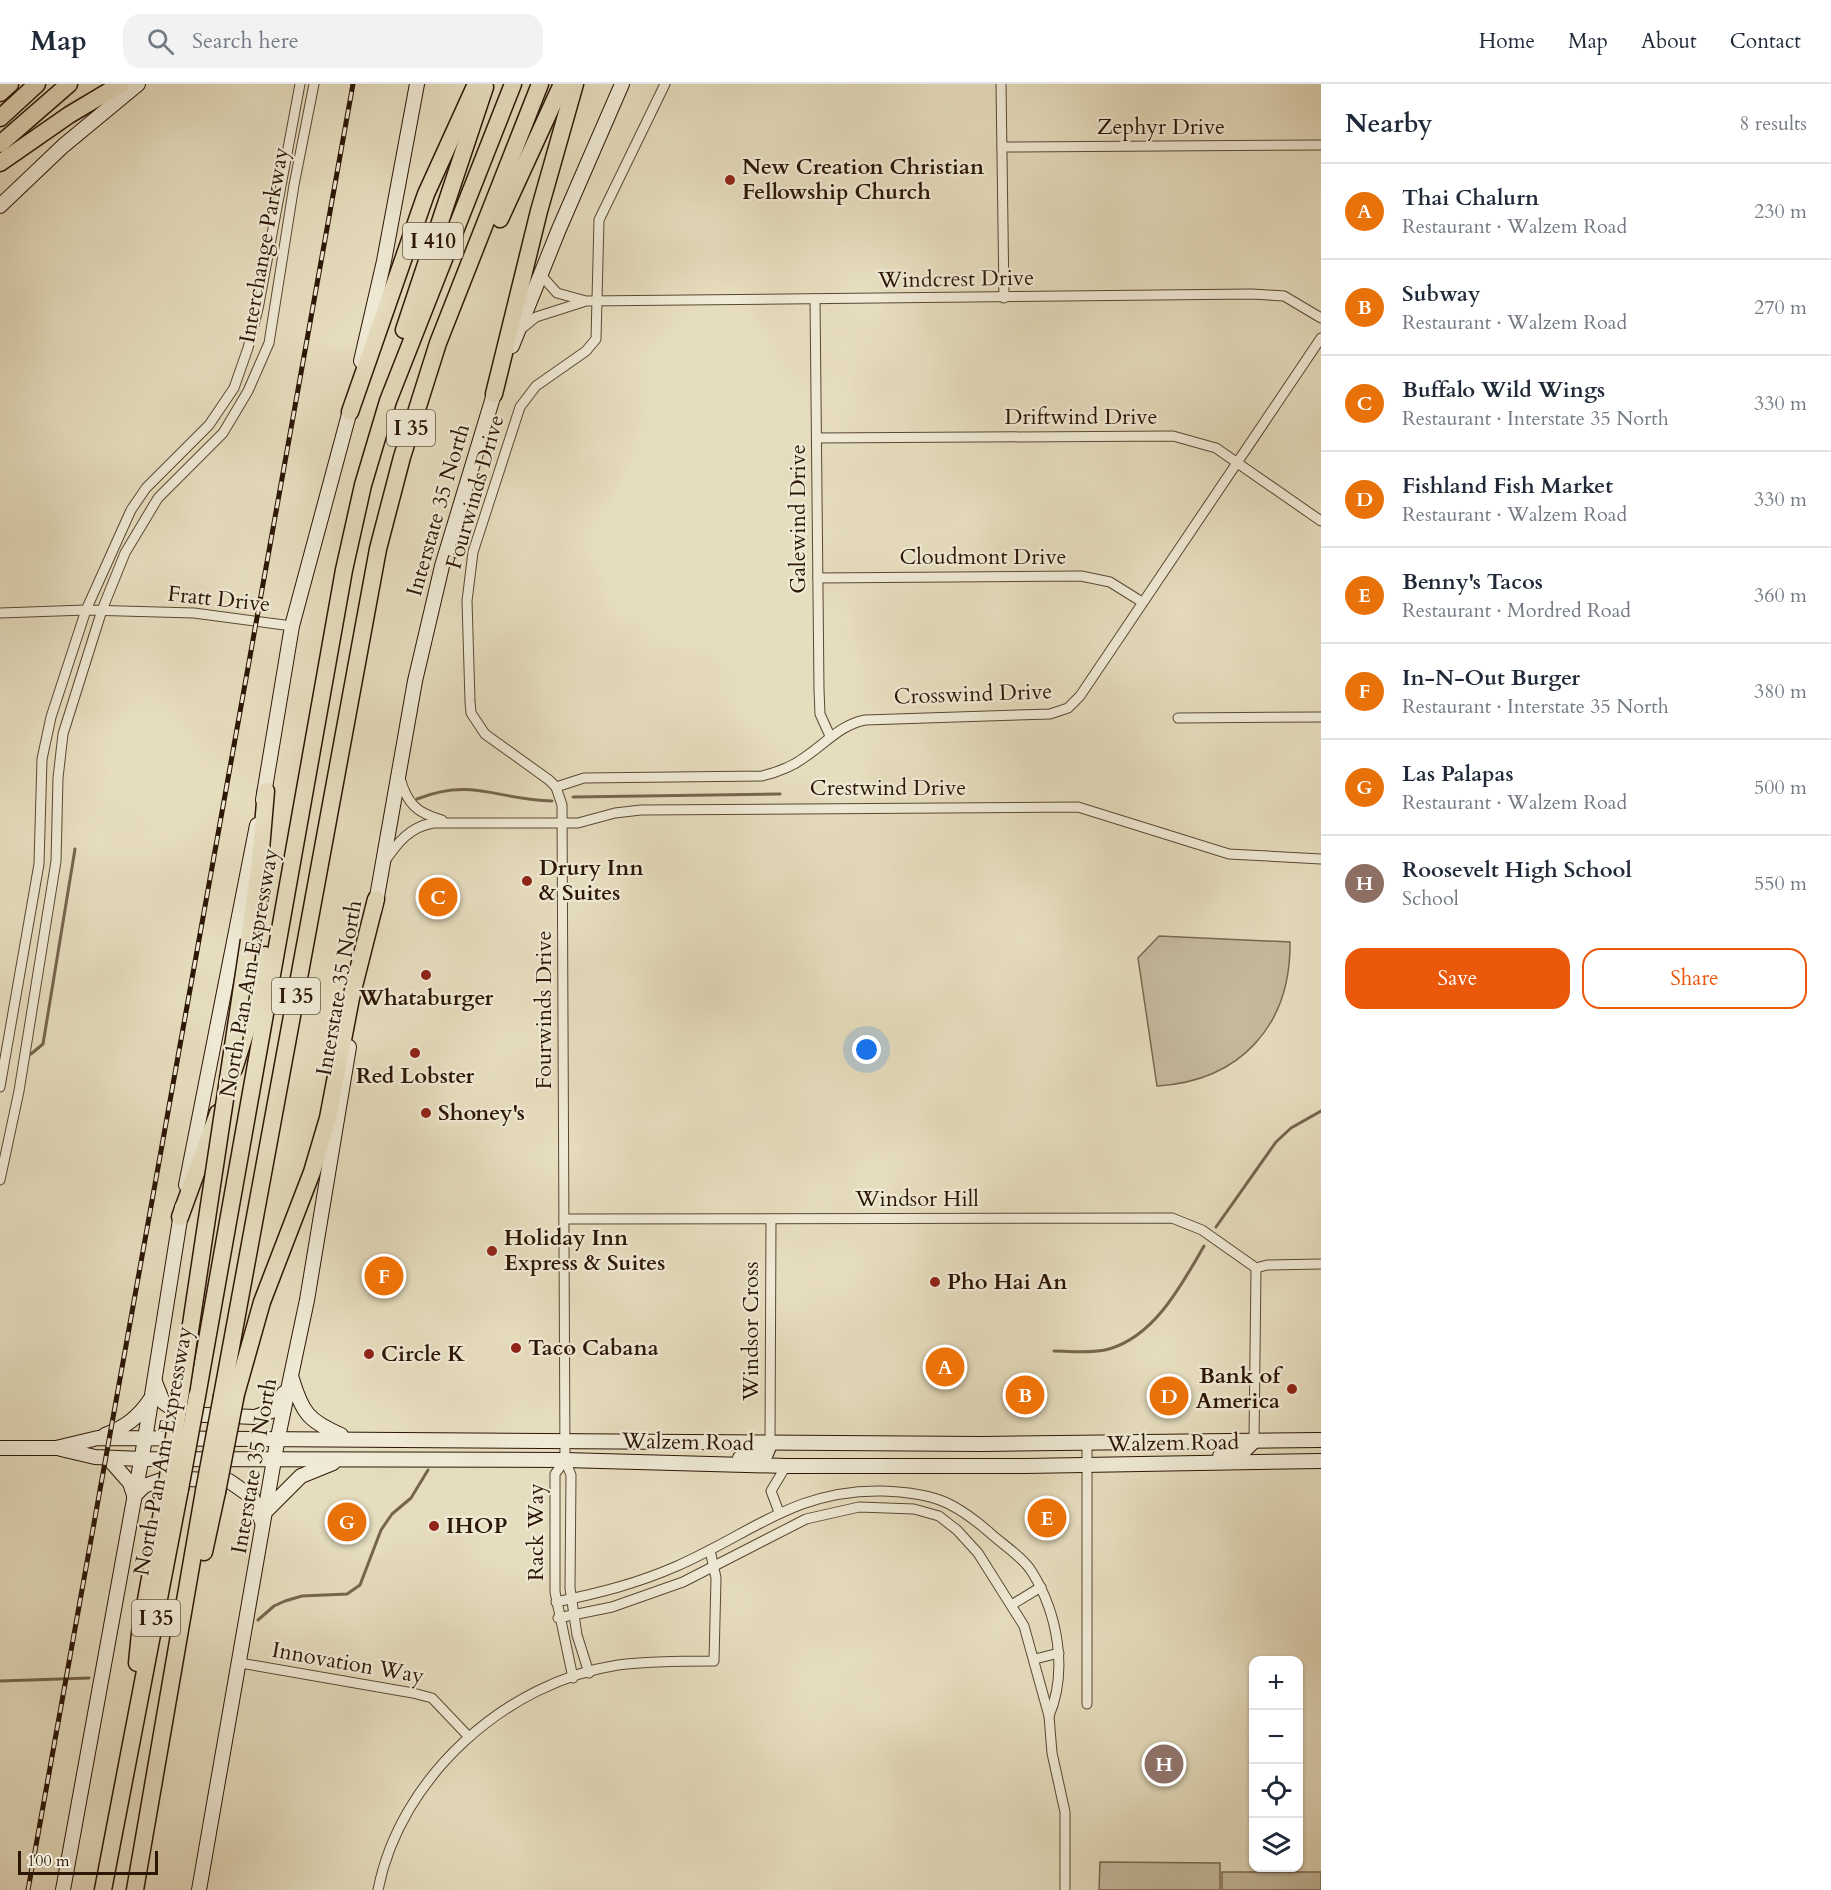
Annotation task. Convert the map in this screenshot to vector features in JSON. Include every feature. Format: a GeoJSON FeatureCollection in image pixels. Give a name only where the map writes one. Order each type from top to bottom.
{"type":"FeatureCollection","features":[{"type":"Feature","properties":{"kind":"highway"},"geometry":{"type":"LineString","coordinates":[[0,93],[10,84]]}},
{"type":"Feature","properties":{"kind":"highway"},"geometry":{"type":"LineString","coordinates":[[0,118],[37,84]]}},
{"type":"Feature","properties":{"kind":"highway"},"geometry":{"type":"LineString","coordinates":[[0,144],[69,84]]}},
{"type":"Feature","properties":{"kind":"highway"},"geometry":{"type":"LineString","coordinates":[[0,164],[69,115],[121,84]]}},
{"type":"Feature","properties":{"kind":"highway"},"geometry":{"type":"LineString","coordinates":[[350,412],[426,194],[476,84]]}},
{"type":"Feature","properties":{"kind":"highway","name":"I 410"},"geometry":{"type":"LineString","coordinates":[[388,401],[405,329],[486,84]]}},
{"type":"Feature","properties":{"kind":"highway","name":"North Pan Am Expressway"},"geometry":{"type":"LineString","coordinates":[[103,1890],[130,1747],[173,1489],[197,1396],[346,560],[363,485],[388,401],[513,84]]}},
{"type":"Feature","properties":{"kind":"highway"},"geometry":{"type":"LineString","coordinates":[[470,267],[540,84]]}},
{"type":"Feature","properties":{"kind":"highway","name":"I 410"},"geometry":{"type":"LineString","coordinates":[[470,267],[489,244],[562,84]]}},
{"type":"Feature","properties":{"kind":"highway"},"geometry":{"type":"LineString","coordinates":[[494,394],[539,211],[576,84]]}},
{"type":"Feature","properties":{"kind":"highway","name":"I 35"},"geometry":{"type":"LineString","coordinates":[[135,1890],[178,1652],[229,1395],[378,549],[438,343],[470,267]]}},
{"type":"Feature","properties":{"kind":"highway"},"geometry":{"type":"LineString","coordinates":[[173,1489],[260,861],[266,791]]}},
{"type":"Feature","properties":{"kind":"highway"},"geometry":{"type":"LineString","coordinates":[[180,1217],[252,1012],[275,905],[298,824]]}},
{"type":"Feature","properties":{"kind":"highway"},"geometry":{"type":"LineString","coordinates":[[229,1395],[312,1172],[328,1118],[351,998],[376,899]]}},
{"type":"Feature","properties":{"kind":"highway"},"geometry":{"type":"LineString","coordinates":[[144,1890],[156,1776]]}},
{"type":"Feature","properties":{"kind":"main road"},"geometry":{"type":"LineString","coordinates":[[0,206],[63,146],[138,84]]}},
{"type":"Feature","properties":{"kind":"main road"},"geometry":{"type":"LineString","coordinates":[[63,1890],[142,1459],[180,1217],[248,865],[266,791],[292,626],[350,412],[384,261],[417,84]]}},
{"type":"Feature","properties":{"kind":"main road","name":"Interstate 35 North"},"geometry":{"type":"LineString","coordinates":[[199,1890],[398,774],[441,566],[494,394],[517,332],[622,84]]}},
{"type":"Feature","properties":{"kind":"main road"},"geometry":{"type":"LineString","coordinates":[[155,1380],[160,1397],[174,1412],[244,1417],[265,1414],[272,1410],[283,1397],[291,1377]]}},
{"type":"Feature","properties":{"kind":"main road"},"geometry":{"type":"LineString","coordinates":[[291,1377],[300,1404],[308,1416],[323,1428],[349,1438]]}},
{"type":"Feature","properties":{"kind":"main road"},"geometry":{"type":"LineString","coordinates":[[98,1438],[123,1428],[141,1413],[152,1399]]}},
{"type":"Feature","properties":{"kind":"main road","name":"Walzem Road"},"geometry":{"type":"LineString","coordinates":[[56,1448],[98,1438],[278,1437],[770,1444],[1321,1440]]}},
{"type":"Feature","properties":{"kind":"main road"},"geometry":{"type":"LineString","coordinates":[[1177,1464],[1243,1452],[1254,1441]]}},
{"type":"Feature","properties":{"kind":"main road"},"geometry":{"type":"LineString","coordinates":[[693,1464],[762,1455],[769,1452],[770,1444]]}},
{"type":"Feature","properties":{"kind":"main road","name":"Walzem Road"},"geometry":{"type":"LineString","coordinates":[[0,1448],[56,1448],[95,1457],[142,1459],[565,1460],[786,1466],[1086,1466],[1321,1461]]}},
{"type":"Feature","properties":{"kind":"main road"},"geometry":{"type":"LineString","coordinates":[[108,1458],[130,1483],[134,1496]]}},
{"type":"Feature","properties":{"kind":"main road"},"geometry":{"type":"LineString","coordinates":[[266,1512],[291,1484],[311,1470],[351,1459]]}},
{"type":"Feature","properties":{"kind":"main road"},"geometry":{"type":"LineString","coordinates":[[134,1496],[144,1486],[167,1478],[229,1481],[252,1497],[263,1526]]}},
{"type":"Feature","properties":{"kind":"street","name":"Interchange Parkway"},"geometry":{"type":"LineString","coordinates":[[0,1087],[39,864],[42,759],[51,717],[86,610],[131,510],[146,488],[209,424],[234,388],[258,309],[300,84]]}},
{"type":"Feature","properties":{"kind":"street","name":"Interchange Parkway"},"geometry":{"type":"LineString","coordinates":[[0,1180],[18,1091],[56,861],[58,778],[63,735],[102,610],[125,553],[158,498],[223,433],[260,367],[269,343],[292,196],[314,84]]}},
{"type":"Feature","properties":{"kind":"street","name":"Fourwinds Drive"},"geometry":{"type":"LineString","coordinates":[[565,1460],[562,805],[556,787],[485,734],[471,713],[467,601],[469,570],[520,406],[536,386],[586,351],[596,339],[598,302],[596,238],[599,220],[665,84]]}},
{"type":"Feature","properties":{"kind":"street"},"geometry":{"type":"LineString","coordinates":[[1001,84],[1004,298]]}},
{"type":"Feature","properties":{"kind":"street","name":"Zephyr Drive"},"geometry":{"type":"LineString","coordinates":[[1002,147],[1321,146]]}},
{"type":"Feature","properties":{"kind":"street","name":"Windcrest Drive"},"geometry":{"type":"LineString","coordinates":[[540,274],[557,293],[586,302]]}},
{"type":"Feature","properties":{"kind":"street","name":"Windcrest Drive"},"geometry":{"type":"LineString","coordinates":[[517,332],[536,317],[586,302],[1252,294],[1284,296],[1321,318]]}},
{"type":"Feature","properties":{"kind":"street","name":"Galewind Drive"},"geometry":{"type":"LineString","coordinates":[[815,299],[820,714],[830,736]]}},
{"type":"Feature","properties":{"kind":"street","name":"Crosswind Drive"},"geometry":{"type":"LineString","coordinates":[[556,787],[584,778],[762,776],[783,770],[806,757],[830,736],[852,723],[865,720],[1050,714],[1068,708],[1080,696],[1321,338]]}},
{"type":"Feature","properties":{"kind":"street","name":"Driftwind Drive"},"geometry":{"type":"LineString","coordinates":[[817,438],[1166,436],[1216,448],[1321,521]]}},
{"type":"Feature","properties":{"kind":"street","name":"Cloudmont Drive"},"geometry":{"type":"LineString","coordinates":[[818,578],[1081,576],[1110,582],[1142,602]]}},
{"type":"Feature","properties":{"kind":"street","name":"Fratt Drive"},"geometry":{"type":"LineString","coordinates":[[0,613],[86,610],[194,613],[292,626]]}},
{"type":"Feature","properties":{"kind":"street"},"geometry":{"type":"LineString","coordinates":[[1178,718],[1321,717]]}},
{"type":"Feature","properties":{"kind":"street","name":"Crestwind Drive"},"geometry":{"type":"LineString","coordinates":[[398,774],[404,795],[415,809],[450,822]]}},
{"type":"Feature","properties":{"kind":"street","name":"Crestwind Drive"},"geometry":{"type":"LineString","coordinates":[[382,864],[406,835],[416,828],[450,822],[579,823],[641,810],[1078,807],[1229,854],[1321,859]]}},
{"type":"Feature","properties":{"kind":"street","name":"Windsor Hill"},"geometry":{"type":"LineString","coordinates":[[564,1219],[1172,1218],[1202,1230],[1256,1269]]}},
{"type":"Feature","properties":{"kind":"street","name":"Windsor Cross"},"geometry":{"type":"LineString","coordinates":[[770,1444],[771,1219]]}},
{"type":"Feature","properties":{"kind":"street"},"geometry":{"type":"LineString","coordinates":[[1254,1441],[1256,1269],[1267,1265],[1321,1264]]}},
{"type":"Feature","properties":{"kind":"street"},"geometry":{"type":"LineString","coordinates":[[1087,1443],[1087,1704]]}},
{"type":"Feature","properties":{"kind":"street","name":"Rack Way"},"geometry":{"type":"LineString","coordinates":[[573,1678],[556,1602],[555,1474],[565,1460],[572,1475],[571,1599],[573,1615],[590,1673]]}},
{"type":"Feature","properties":{"kind":"street"},"geometry":{"type":"LineString","coordinates":[[779,1512],[771,1491],[786,1466]]}},
{"type":"Feature","properties":{"kind":"street"},"geometry":{"type":"LineString","coordinates":[[556,1602],[611,1591],[710,1550],[779,1512],[828,1495],[859,1491],[913,1492],[935,1496],[957,1506],[971,1517],[1029,1567],[1041,1587],[1059,1653],[1056,1698],[1049,1716]]}},
{"type":"Feature","properties":{"kind":"street"},"geometry":{"type":"LineString","coordinates":[[558,1618],[647,1596],[715,1566],[806,1519],[859,1507],[914,1509],[939,1516],[957,1530],[978,1553],[1013,1605],[1024,1626],[1035,1659],[1041,1695],[1049,1716],[1052,1753],[1065,1812],[1065,1890]]}},
{"type":"Feature","properties":{"kind":"street"},"geometry":{"type":"LineString","coordinates":[[378,1890],[391,1845],[409,1809],[436,1772],[470,1737],[504,1709],[540,1690],[617,1666],[714,1661],[715,1566],[710,1550]]}},
{"type":"Feature","properties":{"kind":"street"},"geometry":{"type":"LineString","coordinates":[[1013,1605],[1041,1587]]}},
{"type":"Feature","properties":{"kind":"street"},"geometry":{"type":"LineString","coordinates":[[1035,1659],[1059,1653]]}},
{"type":"Feature","properties":{"kind":"street","name":"Innovation Way"},"geometry":{"type":"LineString","coordinates":[[240,1663],[432,1698],[470,1737]]}},
{"type":"Feature","properties":{"kind":"shaded area"},"geometry":{"type":"Polygon","coordinates":[[[1159,936],[1290,942],[1288,972],[1281,999],[1270,1023],[1255,1044],[1236,1060],[1213,1073],[1187,1082],[1157,1086],[1138,958],[1159,936]]]}},
{"type":"Feature","properties":{"kind":"shaded area"},"geometry":{"type":"Polygon","coordinates":[[[1100,1862],[1220,1863],[1220,1890],[1099,1890],[1100,1862]]]}},
{"type":"Feature","properties":{"kind":"shaded area"},"geometry":{"type":"Polygon","coordinates":[[[1222,1872],[1321,1872],[1321,1890],[1222,1890],[1222,1872]]]}},
{"type":"Feature","properties":{"kind":"waterway"},"geometry":{"type":"LineString","coordinates":[[417,799],[454,790],[470,790],[552,801]]}},
{"type":"Feature","properties":{"kind":"waterway"},"geometry":{"type":"LineString","coordinates":[[573,797],[780,794]]}},
{"type":"Feature","properties":{"kind":"waterway"},"geometry":{"type":"LineString","coordinates":[[31,1054],[43,1044],[75,849]]}},
{"type":"Feature","properties":{"kind":"waterway"},"geometry":{"type":"LineString","coordinates":[[1216,1227],[1276,1142],[1291,1128],[1321,1111]]}},
{"type":"Feature","properties":{"kind":"waterway"},"geometry":{"type":"LineString","coordinates":[[1054,1351],[1102,1351],[1140,1333],[1166,1307],[1204,1246]]}},
{"type":"Feature","properties":{"kind":"waterway"},"geometry":{"type":"LineString","coordinates":[[258,1620],[274,1606],[285,1601],[302,1596],[347,1594],[360,1585],[381,1530],[392,1514],[411,1498],[428,1470]]}},
{"type":"Feature","properties":{"kind":"waterway"},"geometry":{"type":"LineString","coordinates":[[0,1681],[89,1678]]}},
{"type":"Feature","properties":{"kind":"railway"},"geometry":{"type":"LineString","coordinates":[[28,1890],[353,84]]}},
{"type":"Feature","properties":{"kind":"place","name":"New Creation Christian Fellowship Church"},"geometry":{"type":"Point","coordinates":[730,180]}},
{"type":"Feature","properties":{"kind":"place","name":"Drury Inn & Suites"},"geometry":{"type":"Point","coordinates":[527,881]}},
{"type":"Feature","properties":{"kind":"place","name":"Buffalo Wild Wings"},"geometry":{"type":"Point","coordinates":[438,897]}},
{"type":"Feature","properties":{"kind":"place","name":"Whataburger"},"geometry":{"type":"Point","coordinates":[426,975]}},
{"type":"Feature","properties":{"kind":"place","name":"Red Lobster"},"geometry":{"type":"Point","coordinates":[415,1053]}},
{"type":"Feature","properties":{"kind":"place","name":"Shoney's"},"geometry":{"type":"Point","coordinates":[426,1113]}},
{"type":"Feature","properties":{"kind":"place","name":"Holiday Inn Express & Suites"},"geometry":{"type":"Point","coordinates":[492,1251]}},
{"type":"Feature","properties":{"kind":"place","name":"In-N-Out Burger"},"geometry":{"type":"Point","coordinates":[384,1276]}},
{"type":"Feature","properties":{"kind":"place","name":"Pho Hai An"},"geometry":{"type":"Point","coordinates":[935,1282]}},
{"type":"Feature","properties":{"kind":"place","name":"Taco Cabana"},"geometry":{"type":"Point","coordinates":[516,1348]}},
{"type":"Feature","properties":{"kind":"place","name":"Circle K"},"geometry":{"type":"Point","coordinates":[369,1354]}},
{"type":"Feature","properties":{"kind":"place","name":"Thai Chalurn"},"geometry":{"type":"Point","coordinates":[945,1367]}},
{"type":"Feature","properties":{"kind":"place","name":"Bank of America"},"geometry":{"type":"Point","coordinates":[1292,1389]}},
{"type":"Feature","properties":{"kind":"place","name":"Subway"},"geometry":{"type":"Point","coordinates":[1025,1395]}},
{"type":"Feature","properties":{"kind":"place","name":"Fishland Fish Market"},"geometry":{"type":"Point","coordinates":[1169,1396]}},
{"type":"Feature","properties":{"kind":"place","name":"Benny's Tacos"},"geometry":{"type":"Point","coordinates":[1047,1518]}},
{"type":"Feature","properties":{"kind":"place","name":"Las Palapas"},"geometry":{"type":"Point","coordinates":[347,1522]}},
{"type":"Feature","properties":{"kind":"place","name":"IHOP"},"geometry":{"type":"Point","coordinates":[434,1526]}},
{"type":"Feature","properties":{"kind":"place","name":"Roosevelt High School"},"geometry":{"type":"Point","coordinates":[1164,1764]}}]}
